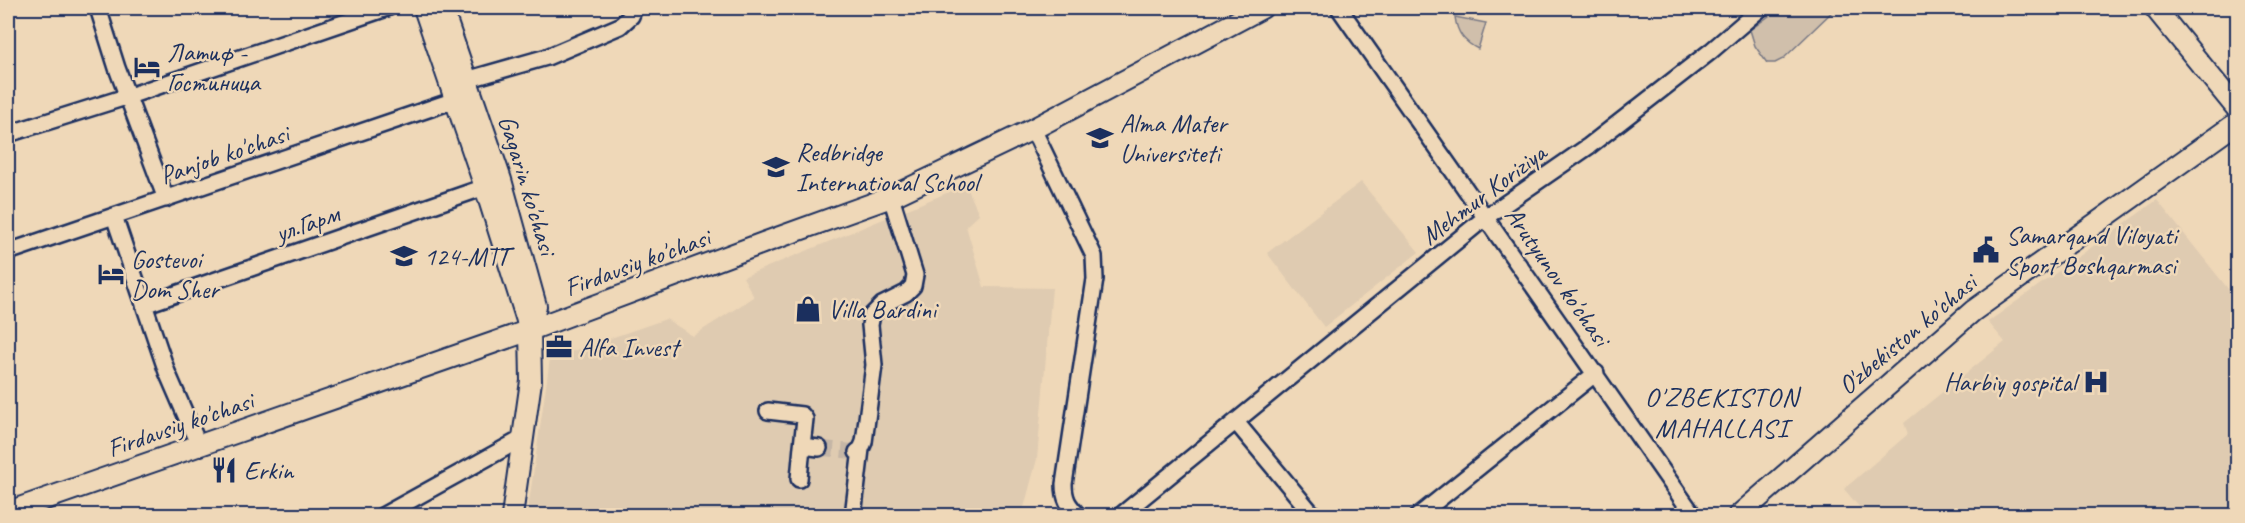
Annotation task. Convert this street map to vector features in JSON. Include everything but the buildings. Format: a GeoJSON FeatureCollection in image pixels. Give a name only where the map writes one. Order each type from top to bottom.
{"type":"FeatureCollection","features":[{"type":"Feature","properties":{"kind":"main road","name":"Gagarin ko'chasi"},"geometry":{"type":"LineString","coordinates":[[424,8],[485,187],[530,330]]}},
{"type":"Feature","properties":{"kind":"main road","name":"Gagarin ko'chasi"},"geometry":{"type":"LineString","coordinates":[[442,8],[501,180],[536,306],[530,330]]}},
{"type":"Feature","properties":{"kind":"main road","name":"Firdavsiy ko'chasi"},"geometry":{"type":"LineString","coordinates":[[12,513],[530,330],[891,197],[1033,129],[1262,8]]}},
{"type":"Feature","properties":{"kind":"main road"},"geometry":{"type":"LineString","coordinates":[[2155,8],[2238,110]]}},
{"type":"Feature","properties":{"kind":"main road","name":"O'zbekiston ko'chasi"},"geometry":{"type":"LineString","coordinates":[[1737,516],[1973,311],[2238,122]]}},
{"type":"Feature","properties":{"kind":"main road"},"geometry":{"type":"LineString","coordinates":[[512,516],[531,381],[530,330]]}},
{"type":"Feature","properties":{"kind":"street"},"geometry":{"type":"LineString","coordinates":[[98,8],[166,199]]}},
{"type":"Feature","properties":{"kind":"street"},"geometry":{"type":"LineString","coordinates":[[8,134],[129,96],[387,8]]}},
{"type":"Feature","properties":{"kind":"street"},"geometry":{"type":"LineString","coordinates":[[466,80],[547,57],[620,26],[631,16],[634,8]]}},
{"type":"Feature","properties":{"kind":"street","name":"Arutyunov ko'chasi"},"geometry":{"type":"LineString","coordinates":[[1339,8],[1694,516]]}},
{"type":"Feature","properties":{"kind":"street","name":"Mehmur Koriziya"},"geometry":{"type":"LineString","coordinates":[[1120,516],[1486,217],[1589,146],[1711,51],[1761,8]]}},
{"type":"Feature","properties":{"kind":"street","name":"Panjob ko'chasi"},"geometry":{"type":"LineString","coordinates":[[8,252],[455,100]]}},
{"type":"Feature","properties":{"kind":"street"},"geometry":{"type":"LineString","coordinates":[[1033,129],[1094,256],[1095,279],[1064,484],[1064,496],[1068,505],[1079,516]]}},
{"type":"Feature","properties":{"kind":"street","name":"ул.Гарм"},"geometry":{"type":"LineString","coordinates":[[144,304],[485,187]]}},
{"type":"Feature","properties":{"kind":"street"},"geometry":{"type":"LineString","coordinates":[[853,516],[859,451],[874,365],[870,325],[872,315],[882,304],[906,293],[913,286],[915,275],[891,197]]}},
{"type":"Feature","properties":{"kind":"street"},"geometry":{"type":"LineString","coordinates":[[114,216],[167,372],[199,446]]}},
{"type":"Feature","properties":{"kind":"street"},"geometry":{"type":"LineString","coordinates":[[1418,516],[1596,373]]}},
{"type":"Feature","properties":{"kind":"street"},"geometry":{"type":"LineString","coordinates":[[768,411],[802,415],[805,419],[799,479]]}},
{"type":"Feature","properties":{"kind":"street"},"geometry":{"type":"LineString","coordinates":[[1236,422],[1314,516]]}},
{"type":"Feature","properties":{"kind":"street"},"geometry":{"type":"LineString","coordinates":[[382,516],[523,438]]}},
{"type":"Feature","properties":{"kind":"street"},"geometry":{"type":"LineString","coordinates":[[802,446],[819,448]]}},
{"type":"Feature","properties":{"kind":"shaded area"},"geometry":{"type":"Polygon","coordinates":[[[1780,8],[1836,8],[1783,59],[1775,63],[1767,63],[1755,46],[1750,30],[1780,8]]]}},
{"type":"Feature","properties":{"kind":"shaded area"},"geometry":{"type":"Polygon","coordinates":[[[1455,17],[1486,23],[1478,49],[1462,36],[1457,28],[1455,17]]]}},
{"type":"Feature","properties":{"kind":"shaded area"},"geometry":{"type":"Polygon","coordinates":[[[1361,182],[1419,252],[1324,327],[1267,253],[1361,182]]]}},
{"type":"Feature","properties":{"kind":"shaded area"},"geometry":{"type":"Polygon","coordinates":[[[966,185],[979,214],[966,226],[984,287],[1052,288],[1037,459],[1022,515],[527,516],[550,359],[666,319],[693,336],[754,297],[743,277],[966,185]]]}},
{"type":"Feature","properties":{"kind":"shaded area","name":"Harbiy gospital"},"geometry":{"type":"Polygon","coordinates":[[[2157,200],[2237,300],[2237,515],[1866,515],[1844,489],[1908,434],[1904,423],[2005,342],[1988,322],[2157,200]]]}},
{"type":"Feature","properties":{"kind":"tunnel"},"geometry":{"type":"LineString","coordinates":[[819,448],[857,452]]}},
{"type":"Feature","properties":{"kind":"place","name":"Латиф - Гостиница"},"geometry":{"type":"Point","coordinates":[147,67]}},
{"type":"Feature","properties":{"kind":"place","name":"Alma Mater Universiteti"},"geometry":{"type":"Point","coordinates":[1100,138]}},
{"type":"Feature","properties":{"kind":"place","name":"Redbridge International School"},"geometry":{"type":"Point","coordinates":[776,167]}},
{"type":"Feature","properties":{"kind":"place","name":"Samarqand Viloyati Sport Boshqarmasi"},"geometry":{"type":"Point","coordinates":[1986,250]}},
{"type":"Feature","properties":{"kind":"place","name":"124-MTT"},"geometry":{"type":"Point","coordinates":[404,256]}},
{"type":"Feature","properties":{"kind":"place","name":"Gostevoi Dom Sher"},"geometry":{"type":"Point","coordinates":[111,274]}},
{"type":"Feature","properties":{"kind":"place","name":"Villa Bardini"},"geometry":{"type":"Point","coordinates":[808,309]}},
{"type":"Feature","properties":{"kind":"place","name":"Alfa Invest"},"geometry":{"type":"Point","coordinates":[559,347]}},
{"type":"Feature","properties":{"kind":"place","name":"Harbiy gospital"},"geometry":{"type":"Point","coordinates":[2096,382]}},
{"type":"Feature","properties":{"kind":"place","name":"Erkin"},"geometry":{"type":"Point","coordinates":[224,470]}},
{"type":"Feature","properties":{"kind":"district","name":"O'ZBEKISTON MAHALLASI"},"geometry":{"type":"Point","coordinates":[1722,412]}}]}
